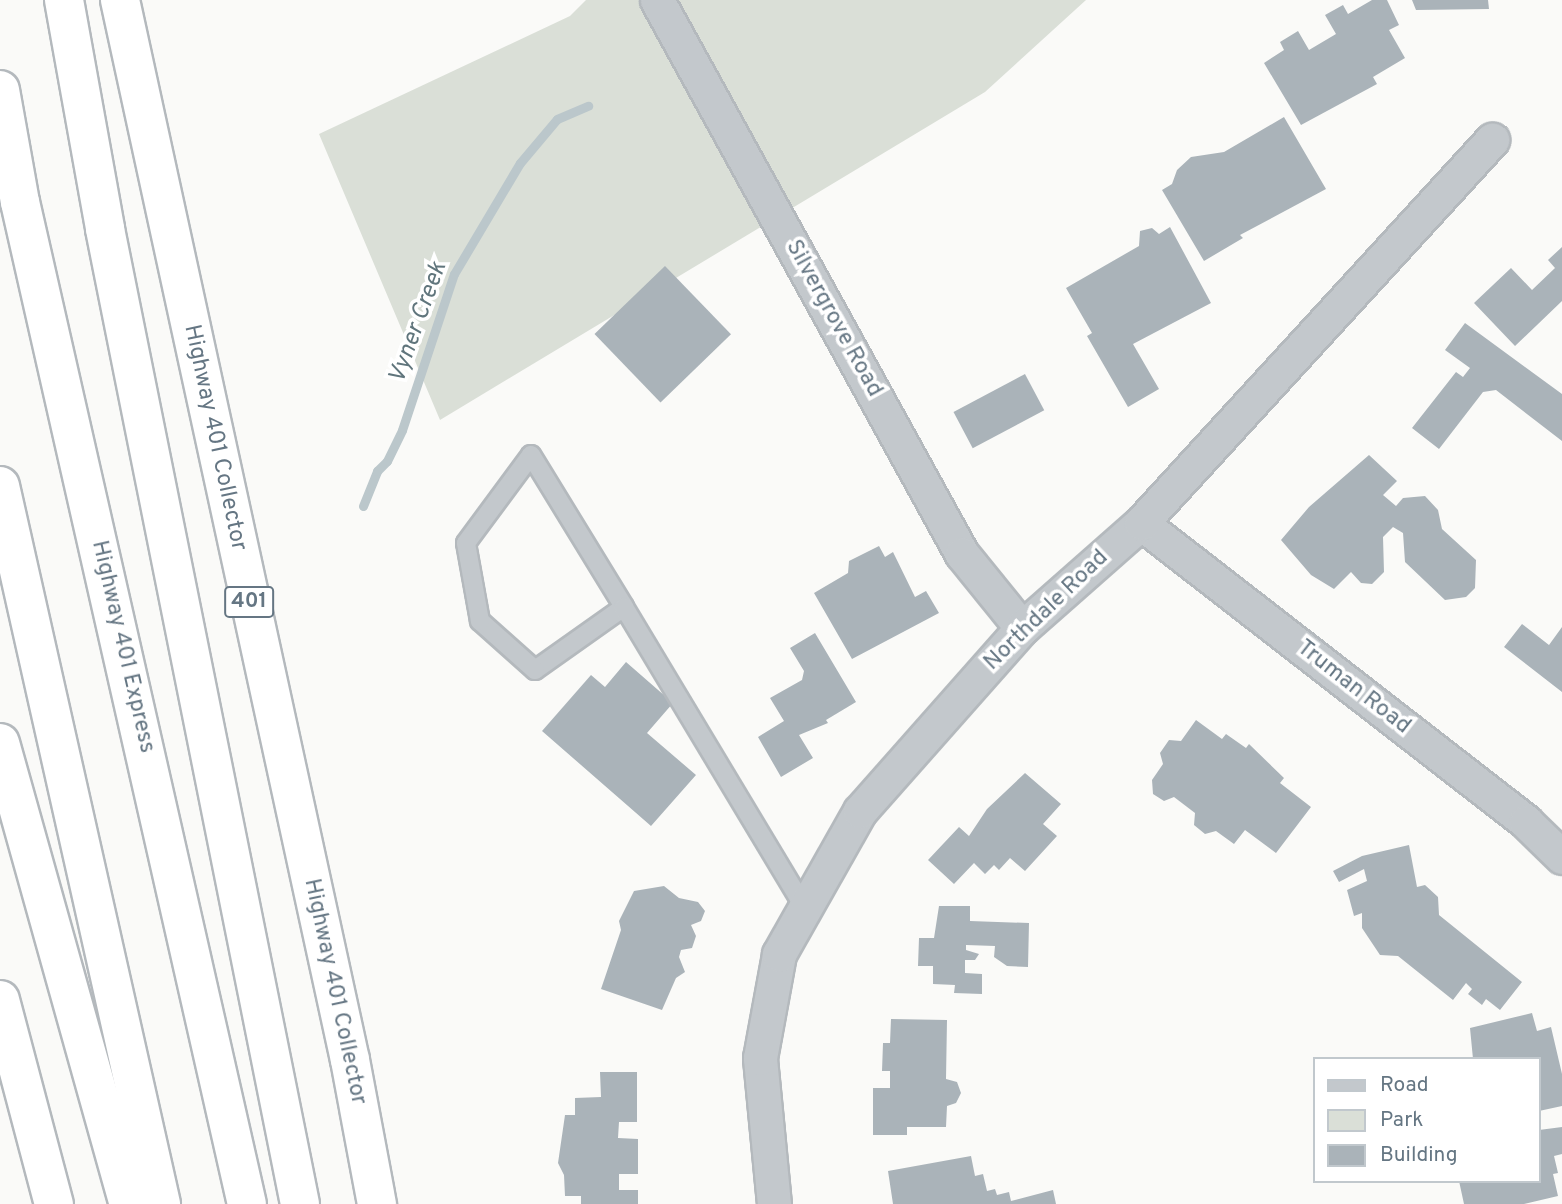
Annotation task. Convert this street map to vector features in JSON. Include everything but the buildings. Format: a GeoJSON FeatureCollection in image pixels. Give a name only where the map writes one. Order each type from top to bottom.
{"type":"FeatureCollection","features":[{"type":"Feature","properties":{"kind":"highway"},"geometry":{"type":"LineString","coordinates":[[64,0],[107,242],[300,1204]]}},
{"type":"Feature","properties":{"kind":"highway","name":"Highway 401 Collector"},"geometry":{"type":"LineString","coordinates":[[120,0],[350,1060],[377,1204]]}},
{"type":"Feature","properties":{"kind":"highway","name":"Highway 401 Express"},"geometry":{"type":"LineString","coordinates":[[0,90],[20,202],[247,1204]]}},
{"type":"Feature","properties":{"kind":"highway"},"geometry":{"type":"LineString","coordinates":[[0,486],[161,1204]]}},
{"type":"Feature","properties":{"kind":"highway"},"geometry":{"type":"LineString","coordinates":[[0,743],[129,1204]]}},
{"type":"Feature","properties":{"kind":"highway"},"geometry":{"type":"LineString","coordinates":[[0,1000],[54,1204]]}},
{"type":"Feature","properties":{"kind":"highway"},"geometry":{"type":"LineString","coordinates":[[350,1060],[391,1204]]}},
{"type":"Feature","properties":{"kind":"street","name":"Silvergrove Road"},"geometry":{"type":"LineString","coordinates":[[657,0],[961,554],[1022,628]]}},
{"type":"Feature","properties":{"kind":"street","name":"Northdale Road"},"geometry":{"type":"LineString","coordinates":[[774,1204],[760,1058],[779,954],[860,811],[1022,628],[1141,523],[1492,140]]}},
{"type":"Feature","properties":{"kind":"street","name":"Truman Road"},"geometry":{"type":"LineString","coordinates":[[1141,523],[1526,822],[1562,857]]}},
{"type":"Feature","properties":{"kind":"lane"},"geometry":{"type":"LineString","coordinates":[[624,607],[535,670],[480,621],[466,542],[531,455],[624,607],[805,908]]}},
{"type":"Feature","properties":{"kind":"green space"},"geometry":{"type":"Polygon","coordinates":[[[586,0],[1086,0],[985,92],[440,420],[319,134],[570,16],[586,0]]]}},
{"type":"Feature","properties":{"kind":"waterway","name":"Vyner Creek"},"geometry":{"type":"LineString","coordinates":[[363,506],[377,471],[387,461],[402,430],[454,274],[520,163],[557,119],[588,106]]}}]}
